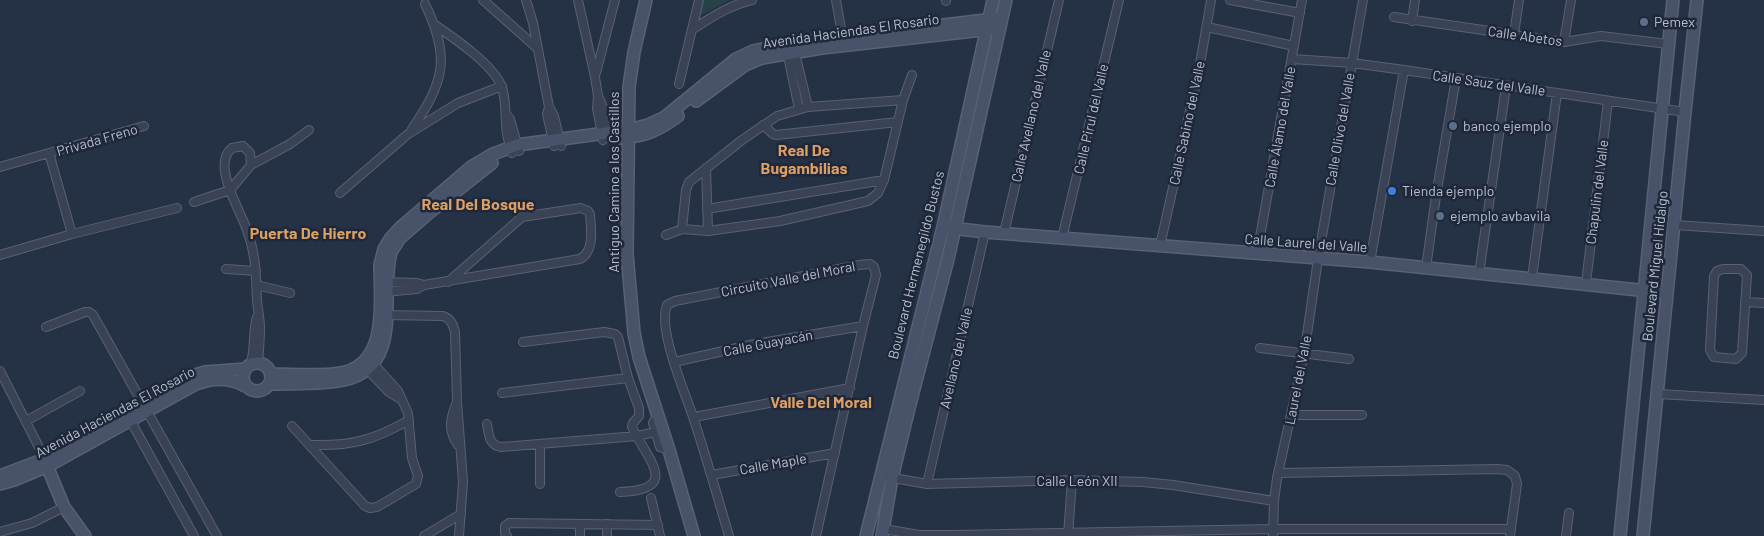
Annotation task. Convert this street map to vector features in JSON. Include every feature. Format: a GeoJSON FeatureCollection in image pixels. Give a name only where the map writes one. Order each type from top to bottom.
{"type":"FeatureCollection","features":[{"type":"Feature","properties":{"kind":"street"},"geometry":{"type":"LineString","coordinates":[[483,0],[537,48]]}},
{"type":"Feature","properties":{"kind":"street"},"geometry":{"type":"LineString","coordinates":[[526,0],[533,23],[549,107],[554,116],[557,143]]}},
{"type":"Feature","properties":{"kind":"street"},"geometry":{"type":"LineString","coordinates":[[578,0],[595,77],[598,96],[596,108],[606,136]]}},
{"type":"Feature","properties":{"kind":"street"},"geometry":{"type":"LineString","coordinates":[[595,77],[615,0]]}},
{"type":"Feature","properties":{"kind":"street","name":"Antiguo Camino a los Castillos"},"geometry":{"type":"LineString","coordinates":[[646,0],[630,74],[627,254],[634,333],[639,357],[694,536]]}},
{"type":"Feature","properties":{"kind":"street"},"geometry":{"type":"LineString","coordinates":[[679,84],[693,29],[698,0]]}},
{"type":"Feature","properties":{"kind":"street"},"geometry":{"type":"LineString","coordinates":[[693,29],[717,13],[752,0]]}},
{"type":"Feature","properties":{"kind":"street"},"geometry":{"type":"LineString","coordinates":[[836,0],[843,41]]}},
{"type":"Feature","properties":{"kind":"street","name":"Boulevard Hermenegildo Bustos"},"geometry":{"type":"LineString","coordinates":[[866,536],[943,227],[993,0]]}},
{"type":"Feature","properties":{"kind":"street","name":"Boulevard Hermenegildo Bustos"},"geometry":{"type":"LineString","coordinates":[[883,532],[892,478],[955,230],[1006,0]]}},
{"type":"Feature","properties":{"kind":"street","name":"Calle Avellano del Valle"},"geometry":{"type":"LineString","coordinates":[[1004,233],[1058,0]]}},
{"type":"Feature","properties":{"kind":"street","name":"Calle Pirul del Valle"},"geometry":{"type":"LineString","coordinates":[[1062,238],[1119,0]]}},
{"type":"Feature","properties":{"kind":"street","name":"Calle Sabino del Valle"},"geometry":{"type":"LineString","coordinates":[[1160,246],[1199,70],[1211,0]]}},
{"type":"Feature","properties":{"kind":"street"},"geometry":{"type":"LineString","coordinates":[[1230,0],[1300,13]]}},
{"type":"Feature","properties":{"kind":"street","name":"Calle Álamo del Valle"},"geometry":{"type":"LineString","coordinates":[[1257,254],[1302,0]]}},
{"type":"Feature","properties":{"kind":"street","name":"Calle Olivo del Valle"},"geometry":{"type":"LineString","coordinates":[[1318,259],[1363,0]]}},
{"type":"Feature","properties":{"kind":"street"},"geometry":{"type":"LineString","coordinates":[[1412,21],[1416,0]]}},
{"type":"Feature","properties":{"kind":"street"},"geometry":{"type":"LineString","coordinates":[[1514,34],[1519,0]]}},
{"type":"Feature","properties":{"kind":"street"},"geometry":{"type":"LineString","coordinates":[[1564,42],[1571,0]]}},
{"type":"Feature","properties":{"kind":"street","name":"Boulevard Miguel Hidalgo"},"geometry":{"type":"LineString","coordinates":[[1620,536],[1673,0]]}},
{"type":"Feature","properties":{"kind":"street","name":"Boulevard Miguel Hidalgo"},"geometry":{"type":"LineString","coordinates":[[1643,536],[1684,112],[1697,0]]}},
{"type":"Feature","properties":{"kind":"street"},"geometry":{"type":"LineString","coordinates":[[408,134],[428,106],[440,77],[441,56],[435,25],[425,4]]}},
{"type":"Feature","properties":{"kind":"street","name":"Calle Abetos"},"geometry":{"type":"LineString","coordinates":[[1394,17],[1564,42],[1601,36],[1668,44]]}},
{"type":"Feature","properties":{"kind":"street","name":"Avenida Haciendas El Rosario"},"geometry":{"type":"LineString","coordinates":[[367,363],[384,315],[381,257],[390,239],[401,227],[471,167],[492,154],[606,136],[650,133],[746,65],[790,48],[1001,23]]}},
{"type":"Feature","properties":{"kind":"street","name":"Avenida Haciendas El Rosario"},"geometry":{"type":"LineString","coordinates":[[939,30],[965,31],[987,24]]}},
{"type":"Feature","properties":{"kind":"street"},"geometry":{"type":"LineString","coordinates":[[435,25],[492,70],[502,86],[506,114],[510,119],[515,149]]}},
{"type":"Feature","properties":{"kind":"street"},"geometry":{"type":"LineString","coordinates":[[1207,27],[1294,46]]}},
{"type":"Feature","properties":{"kind":"street"},"geometry":{"type":"LineString","coordinates":[[965,31],[977,37],[983,48]]}},
{"type":"Feature","properties":{"kind":"street"},"geometry":{"type":"LineString","coordinates":[[790,48],[808,107]]}},
{"type":"Feature","properties":{"kind":"street"},"geometry":{"type":"LineString","coordinates":[[790,48],[799,109]]}},
{"type":"Feature","properties":{"kind":"street","name":"Calle Sauz del Valle"},"geometry":{"type":"LineString","coordinates":[[1292,59],[1352,63],[1404,70],[1684,112]]}},
{"type":"Feature","properties":{"kind":"street"},"geometry":{"type":"LineString","coordinates":[[1370,262],[1404,70]]}},
{"type":"Feature","properties":{"kind":"street"},"geometry":{"type":"LineString","coordinates":[[666,235],[682,229],[708,231],[780,221],[861,204],[873,197],[878,193],[884,180],[903,100],[912,75]]}},
{"type":"Feature","properties":{"kind":"street"},"geometry":{"type":"LineString","coordinates":[[1426,268],[1456,78]]}},
{"type":"Feature","properties":{"kind":"street"},"geometry":{"type":"LineString","coordinates":[[340,192],[408,134],[458,102],[502,86]]}},
{"type":"Feature","properties":{"kind":"street"},"geometry":{"type":"LineString","coordinates":[[1479,274],[1506,86]]}},
{"type":"Feature","properties":{"kind":"street"},"geometry":{"type":"LineString","coordinates":[[1532,278],[1557,93]]}},
{"type":"Feature","properties":{"kind":"street"},"geometry":{"type":"LineString","coordinates":[[682,229],[687,186],[692,178],[777,116],[808,107],[903,100]]}},
{"type":"Feature","properties":{"kind":"street","name":"Chapulin del Valle"},"geometry":{"type":"LineString","coordinates":[[1586,283],[1608,101]]}},
{"type":"Feature","properties":{"kind":"street"},"geometry":{"type":"LineString","coordinates":[[763,125],[776,135],[898,122]]}},
{"type":"Feature","properties":{"kind":"street","name":"Privada Freno"},"geometry":{"type":"LineString","coordinates":[[0,167],[144,126]]}},
{"type":"Feature","properties":{"kind":"street"},"geometry":{"type":"LineString","coordinates":[[194,202],[230,190],[251,165],[290,144],[309,130]]}},
{"type":"Feature","properties":{"kind":"street"},"geometry":{"type":"LineString","coordinates":[[251,165],[250,153],[243,146],[236,146],[225,155],[225,166],[230,190],[247,230],[255,258],[256,270],[260,327],[251,365],[243,377],[246,386],[258,392],[263,391],[271,379]]}},
{"type":"Feature","properties":{"kind":"street"},"geometry":{"type":"LineString","coordinates":[[49,153],[72,234]]}},
{"type":"Feature","properties":{"kind":"street"},"geometry":{"type":"LineString","coordinates":[[706,168],[708,231]]}},
{"type":"Feature","properties":{"kind":"street"},"geometry":{"type":"LineString","coordinates":[[707,209],[884,180]]}},
{"type":"Feature","properties":{"kind":"street"},"geometry":{"type":"LineString","coordinates":[[0,255],[72,234],[177,208]]}},
{"type":"Feature","properties":{"kind":"street"},"geometry":{"type":"LineString","coordinates":[[384,287],[417,289],[424,285],[448,282],[580,259],[588,253],[590,214],[581,208],[522,218],[448,282]]}},
{"type":"Feature","properties":{"kind":"street"},"geometry":{"type":"LineString","coordinates":[[1674,225],[1764,231]]}},
{"type":"Feature","properties":{"kind":"street","name":"Calle Laurel del Valle"},"geometry":{"type":"LineString","coordinates":[[943,227],[955,230],[1370,262],[1667,292]]}},
{"type":"Feature","properties":{"kind":"street","name":"Avellano del Valle"},"geometry":{"type":"LineString","coordinates":[[927,484],[985,232]]}},
{"type":"Feature","properties":{"kind":"street","name":"Laurel del Valle"},"geometry":{"type":"LineString","coordinates":[[1273,533],[1274,501],[1278,473],[1304,355],[1318,259]]}},
{"type":"Feature","properties":{"kind":"street","name":"Circuito Valle del Moral"},"geometry":{"type":"LineString","coordinates":[[729,536],[694,417],[674,362],[665,320],[666,308],[672,302],[866,264],[874,267],[876,275],[816,536]]}},
{"type":"Feature","properties":{"kind":"street"},"geometry":{"type":"LineString","coordinates":[[226,269],[256,270]]}},
{"type":"Feature","properties":{"kind":"street"},"geometry":{"type":"LineString","coordinates":[[1741,269],[1745,272],[1747,275],[1745,302],[1741,356],[1736,358],[1714,358],[1710,350],[1714,276],[1717,271],[1741,269]]}},
{"type":"Feature","properties":{"kind":"street"},"geometry":{"type":"LineString","coordinates":[[256,285],[290,293]]}},
{"type":"Feature","properties":{"kind":"street"},"geometry":{"type":"LineString","coordinates":[[1745,302],[1764,303]]}},
{"type":"Feature","properties":{"kind":"street"},"geometry":{"type":"LineString","coordinates":[[46,327],[84,312],[89,312],[93,315],[214,535]]}},
{"type":"Feature","properties":{"kind":"street"},"geometry":{"type":"LineString","coordinates":[[384,315],[439,315],[451,320],[455,332],[462,475],[459,536]]}},
{"type":"Feature","properties":{"kind":"street","name":"Calle Guayacán"},"geometry":{"type":"LineString","coordinates":[[674,362],[755,344],[863,326]]}},
{"type":"Feature","properties":{"kind":"street"},"geometry":{"type":"LineString","coordinates":[[523,342],[604,332],[615,334],[620,341],[628,378],[640,412],[632,425],[636,436],[655,468],[655,482],[651,486],[635,491],[620,492]]}},
{"type":"Feature","properties":{"kind":"street"},"geometry":{"type":"LineString","coordinates":[[1260,348],[1304,355],[1349,359]]}},
{"type":"Feature","properties":{"kind":"street"},"geometry":{"type":"LineString","coordinates":[[271,379],[343,373],[367,363],[389,392],[402,400],[408,413],[412,458],[418,481],[411,488],[377,507],[370,508],[365,506],[312,445],[292,426]]}},
{"type":"Feature","properties":{"kind":"street"},"geometry":{"type":"LineString","coordinates":[[251,365],[267,366],[271,379]]}},
{"type":"Feature","properties":{"kind":"street","name":"Avenida Haciendas El Rosario"},"geometry":{"type":"LineString","coordinates":[[0,484],[14,480],[144,407],[195,375],[251,365]]}},
{"type":"Feature","properties":{"kind":"street"},"geometry":{"type":"LineString","coordinates":[[0,371],[46,462],[64,507],[85,536]]}},
{"type":"Feature","properties":{"kind":"street"},"geometry":{"type":"LineString","coordinates":[[502,393],[628,378]]}},
{"type":"Feature","properties":{"kind":"street","name":"Avenida Haciendas El Rosario"},"geometry":{"type":"LineString","coordinates":[[144,407],[207,380],[234,380],[246,386]]}},
{"type":"Feature","properties":{"kind":"street"},"geometry":{"type":"LineString","coordinates":[[694,417],[850,388]]}},
{"type":"Feature","properties":{"kind":"street"},"geometry":{"type":"LineString","coordinates":[[26,421],[80,391]]}},
{"type":"Feature","properties":{"kind":"street"},"geometry":{"type":"LineString","coordinates":[[1658,394],[1764,400]]}},
{"type":"Feature","properties":{"kind":"street"},"geometry":{"type":"LineString","coordinates":[[658,415],[653,423],[655,432],[660,447],[669,450]]}},
{"type":"Feature","properties":{"kind":"street"},"geometry":{"type":"LineString","coordinates":[[1292,415],[1362,415]]}},
{"type":"Feature","properties":{"kind":"street"},"geometry":{"type":"LineString","coordinates":[[128,416],[194,536]]}},
{"type":"Feature","properties":{"kind":"street"},"geometry":{"type":"LineString","coordinates":[[312,445],[350,444],[371,439],[409,420]]}},
{"type":"Feature","properties":{"kind":"street"},"geometry":{"type":"LineString","coordinates":[[487,424],[490,441],[495,446],[501,447],[636,436],[655,432]]}},
{"type":"Feature","properties":{"kind":"street"},"geometry":{"type":"LineString","coordinates":[[540,444],[540,484]]}},
{"type":"Feature","properties":{"kind":"street","name":"Calle Maple"},"geometry":{"type":"LineString","coordinates":[[712,475],[835,453]]}},
{"type":"Feature","properties":{"kind":"street","name":"Avenida Haciendas El Rosario"},"geometry":{"type":"LineString","coordinates":[[0,476],[46,462]]}},
{"type":"Feature","properties":{"kind":"street"},"geometry":{"type":"LineString","coordinates":[[883,532],[919,535],[1510,533],[1517,484],[1515,476],[1507,470],[1278,473]]}},
{"type":"Feature","properties":{"kind":"street","name":"Calle León XII"},"geometry":{"type":"LineString","coordinates":[[880,475],[927,484],[1072,480],[1158,483],[1274,501]]}},
{"type":"Feature","properties":{"kind":"street"},"geometry":{"type":"LineString","coordinates":[[1068,535],[1072,480]]}},
{"type":"Feature","properties":{"kind":"street"},"geometry":{"type":"LineString","coordinates":[[651,498],[660,536]]}},
{"type":"Feature","properties":{"kind":"street"},"geometry":{"type":"LineString","coordinates":[[0,532],[32,523],[64,507]]}},
{"type":"Feature","properties":{"kind":"street"},"geometry":{"type":"LineString","coordinates":[[1566,536],[1569,513]]}},
{"type":"Feature","properties":{"kind":"street"},"geometry":{"type":"LineString","coordinates":[[424,536],[461,514]]}},
{"type":"Feature","properties":{"kind":"street"},"geometry":{"type":"LineString","coordinates":[[507,536],[505,526],[509,523],[658,525]]}},
{"type":"Feature","properties":{"kind":"street"},"geometry":{"type":"LineString","coordinates":[[580,524],[580,536]]}},
{"type":"Feature","properties":{"kind":"street"},"geometry":{"type":"LineString","coordinates":[[607,524],[607,536]]}},
{"type":"Feature","properties":{"kind":"green space"},"geometry":{"type":"Polygon","coordinates":[[[703,0],[730,0],[700,16],[703,0]]]}},
{"type":"Feature","properties":{"kind":"place","name":"Pemex"},"geometry":{"type":"Point","coordinates":[1644,22]}},
{"type":"Feature","properties":{"kind":"place","name":"banco ejemplo"},"geometry":{"type":"Point","coordinates":[1453,126]}},
{"type":"Feature","properties":{"kind":"place","name":"Tienda ejemplo"},"geometry":{"type":"Point","coordinates":[1392,191]}},
{"type":"Feature","properties":{"kind":"place","name":"ejemplo avbavila"},"geometry":{"type":"Point","coordinates":[1440,216]}},
{"type":"Feature","properties":{"kind":"district","name":"Real De Bugambilias"},"geometry":{"type":"Point","coordinates":[804,159]}},
{"type":"Feature","properties":{"kind":"district","name":"Real Del Bosque"},"geometry":{"type":"Point","coordinates":[478,204]}},
{"type":"Feature","properties":{"kind":"district","name":"Puerta De Hierro"},"geometry":{"type":"Point","coordinates":[308,233]}},
{"type":"Feature","properties":{"kind":"district","name":"Valle Del Moral"},"geometry":{"type":"Point","coordinates":[821,402]}}]}
